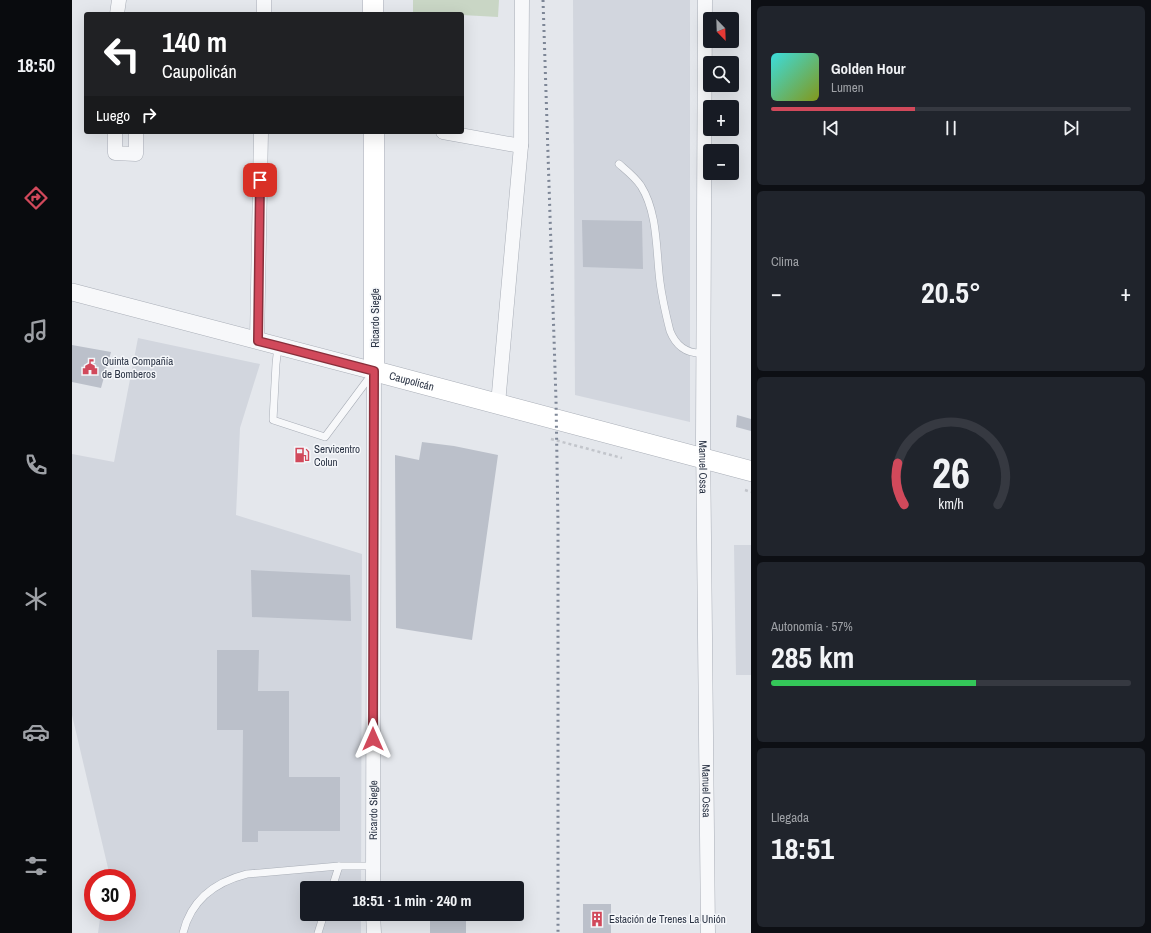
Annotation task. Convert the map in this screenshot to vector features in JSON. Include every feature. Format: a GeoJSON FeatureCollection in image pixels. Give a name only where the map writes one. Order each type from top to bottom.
{"type":"FeatureCollection","features":[{"type":"Feature","properties":{"kind":"main road"},"geometry":{"type":"LineString","coordinates":[[373,0],[373,12]]}},
{"type":"Feature","properties":{"kind":"main road","name":"Ricardo Siegle"},"geometry":{"type":"LineString","coordinates":[[374,134],[374,371]]}},
{"type":"Feature","properties":{"kind":"main road","name":"Caupolicán"},"geometry":{"type":"LineString","coordinates":[[374,371],[751,472]]}},
{"type":"Feature","properties":{"kind":"street"},"geometry":{"type":"LineString","coordinates":[[117,12],[119,0]]}},
{"type":"Feature","properties":{"kind":"street"},"geometry":{"type":"LineString","coordinates":[[264,0],[264,12]]}},
{"type":"Feature","properties":{"kind":"street"},"geometry":{"type":"LineString","coordinates":[[498,404],[521,146],[522,0]]}},
{"type":"Feature","properties":{"kind":"street","name":"Manuel Ossa"},"geometry":{"type":"LineString","coordinates":[[705,0],[703,459],[708,933]]}},
{"type":"Feature","properties":{"kind":"street"},"geometry":{"type":"LineString","coordinates":[[115,134],[115,153],[136,154],[136,134]]}},
{"type":"Feature","properties":{"kind":"street"},"geometry":{"type":"LineString","coordinates":[[258,341],[261,134]]}},
{"type":"Feature","properties":{"kind":"street"},"geometry":{"type":"LineString","coordinates":[[454,134],[521,146]]}},
{"type":"Feature","properties":{"kind":"street","name":"Caupolicán"},"geometry":{"type":"LineString","coordinates":[[72,292],[374,371]]}},
{"type":"Feature","properties":{"kind":"street","name":"Ricardo Siegle"},"geometry":{"type":"LineString","coordinates":[[373,881],[374,371]]}},
{"type":"Feature","properties":{"kind":"street"},"geometry":{"type":"LineString","coordinates":[[374,921],[374,933]]}},
{"type":"Feature","properties":{"kind":"lane"},"geometry":{"type":"LineString","coordinates":[[619,164],[631,174],[640,185],[651,207],[660,283],[670,331],[673,338],[677,345],[683,349],[696,354],[703,353]]}},
{"type":"Feature","properties":{"kind":"lane"},"geometry":{"type":"LineString","coordinates":[[278,346],[273,420],[325,437],[374,371]]}},
{"type":"Feature","properties":{"kind":"lane"},"geometry":{"type":"LineString","coordinates":[[334,881],[339,866]]}},
{"type":"Feature","properties":{"kind":"lane"},"geometry":{"type":"LineString","coordinates":[[183,933],[187,920],[199,900],[209,890],[233,877],[247,874],[339,866],[373,866]]}},
{"type":"Feature","properties":{"kind":"lane"},"geometry":{"type":"LineString","coordinates":[[318,933],[322,921]]}},
{"type":"Feature","properties":{"kind":"shaded area"},"geometry":{"type":"Polygon","coordinates":[[[573,0],[690,0],[690,422],[575,395],[573,0]]]}},
{"type":"Feature","properties":{"kind":"shaded area"},"geometry":{"type":"Polygon","coordinates":[[[138,338],[260,364],[240,428],[236,515],[362,554],[361,881],[300,881],[300,921],[361,921],[361,933],[98,933],[100,921],[136,921],[136,869],[108,869],[72,715],[72,454],[114,462],[138,338]]]}},
{"type":"Feature","properties":{"kind":"shaded area"},"geometry":{"type":"Polygon","coordinates":[[[734,545],[751,545],[751,675],[736,675],[734,545]]]}},
{"type":"Feature","properties":{"kind":"green space"},"geometry":{"type":"Polygon","coordinates":[[[413,0],[499,0],[498,17],[464,15],[464,12],[413,12],[413,0]]]}},
{"type":"Feature","properties":{"kind":"building"},"geometry":{"type":"Polygon","coordinates":[[[582,220],[642,221],[643,269],[583,267],[582,220]]]}},
{"type":"Feature","properties":{"kind":"building","name":"Quinta Compañía de Bomberos"},"geometry":{"type":"Polygon","coordinates":[[[72,345],[111,352],[101,388],[72,382],[72,345]]]}},
{"type":"Feature","properties":{"kind":"building"},"geometry":{"type":"Polygon","coordinates":[[[737,415],[751,419],[751,431],[736,427],[737,415]]]}},
{"type":"Feature","properties":{"kind":"building"},"geometry":{"type":"Polygon","coordinates":[[[422,442],[454,446],[498,455],[472,640],[396,628],[395,455],[419,460],[422,442]]]}},
{"type":"Feature","properties":{"kind":"building"},"geometry":{"type":"Polygon","coordinates":[[[251,570],[350,575],[351,621],[252,617],[251,570]]]}},
{"type":"Feature","properties":{"kind":"building"},"geometry":{"type":"Polygon","coordinates":[[[217,650],[259,650],[258,691],[289,691],[289,777],[340,777],[340,831],[258,831],[258,842],[242,842],[243,730],[217,730],[217,650]]]}},
{"type":"Feature","properties":{"kind":"building","name":"Estación de Trenes La Unión"},"geometry":{"type":"Polygon","coordinates":[[[583,904],[611,904],[611,933],[583,933],[583,904]]]}},
{"type":"Feature","properties":{"kind":"building"},"geometry":{"type":"Polygon","coordinates":[[[430,921],[466,921],[466,933],[430,933],[430,921]]]}},
{"type":"Feature","properties":{"kind":"railway"},"geometry":{"type":"LineString","coordinates":[[543,0],[556,400],[558,524],[558,933]]}},
{"type":"Feature","properties":{"kind":"place","name":"Quinta Compañía de Bomberos"},"geometry":{"type":"Point","coordinates":[90,367]}},
{"type":"Feature","properties":{"kind":"place","name":"Servicentro Colun"},"geometry":{"type":"Point","coordinates":[302,455]}},
{"type":"Feature","properties":{"kind":"place","name":"Estación de Trenes La Unión"},"geometry":{"type":"Point","coordinates":[597,919]}},
{"type":"Feature","properties":{"kind":"route"},"geometry":{"type":"LineString","coordinates":[[260,180],[258,341],[374,371],[373,739]]}}]}
